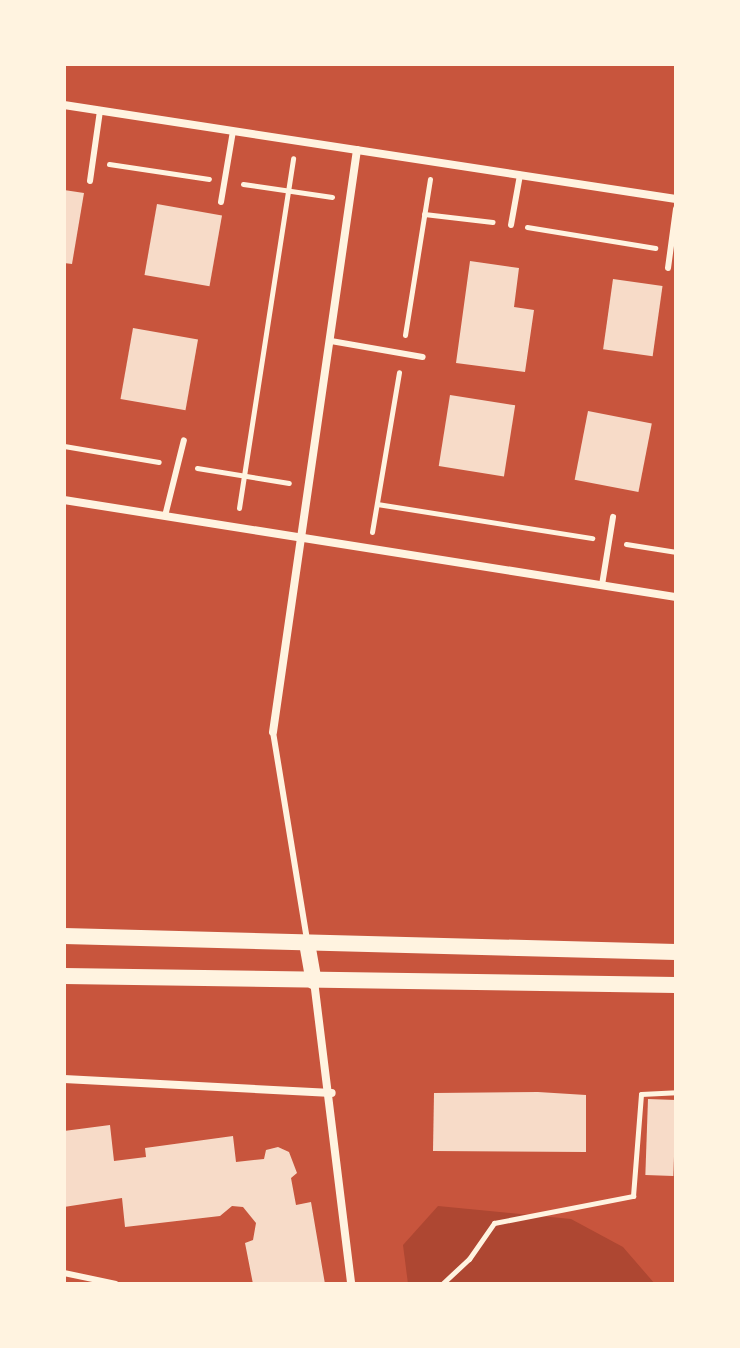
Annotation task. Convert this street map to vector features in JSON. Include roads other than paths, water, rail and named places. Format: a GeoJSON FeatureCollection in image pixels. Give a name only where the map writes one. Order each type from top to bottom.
{"type":"FeatureCollection","features":[{"type":"Feature","properties":{"kind":"main road"},"geometry":{"type":"LineString","coordinates":[[64,936],[676,952]]}},
{"type":"Feature","properties":{"kind":"main road"},"geometry":{"type":"LineString","coordinates":[[307,943],[314,981]]}},
{"type":"Feature","properties":{"kind":"main road"},"geometry":{"type":"LineString","coordinates":[[64,976],[676,985]]}},
{"type":"Feature","properties":{"kind":"street"},"geometry":{"type":"LineString","coordinates":[[64,105],[676,199]]}},
{"type":"Feature","properties":{"kind":"street"},"geometry":{"type":"LineString","coordinates":[[273,732],[357,150]]}},
{"type":"Feature","properties":{"kind":"street"},"geometry":{"type":"LineString","coordinates":[[64,500],[676,597]]}},
{"type":"Feature","properties":{"kind":"street"},"geometry":{"type":"LineString","coordinates":[[314,981],[332,1093],[351,1284]]}},
{"type":"Feature","properties":{"kind":"street"},"geometry":{"type":"LineString","coordinates":[[64,1079],[332,1093]]}},
{"type":"Feature","properties":{"kind":"lane"},"geometry":{"type":"LineString","coordinates":[[90,181],[100,111]]}},
{"type":"Feature","properties":{"kind":"lane"},"geometry":{"type":"LineString","coordinates":[[221,202],[233,131]]}},
{"type":"Feature","properties":{"kind":"lane"},"geometry":{"type":"LineString","coordinates":[[511,225],[520,175]]}},
{"type":"Feature","properties":{"kind":"lane"},"geometry":{"type":"LineString","coordinates":[[668,268],[676,209]]}},
{"type":"Feature","properties":{"kind":"lane"},"geometry":{"type":"LineString","coordinates":[[331,341],[423,357]]}},
{"type":"Feature","properties":{"kind":"lane"},"geometry":{"type":"LineString","coordinates":[[165,516],[184,440]]}},
{"type":"Feature","properties":{"kind":"lane"},"geometry":{"type":"LineString","coordinates":[[602,585],[613,517]]}},
{"type":"Feature","properties":{"kind":"lane"},"geometry":{"type":"LineString","coordinates":[[273,732],[307,943]]}},
{"type":"Feature","properties":{"kind":"lane"},"geometry":{"type":"LineString","coordinates":[[64,1273],[116,1284]]}}]}
